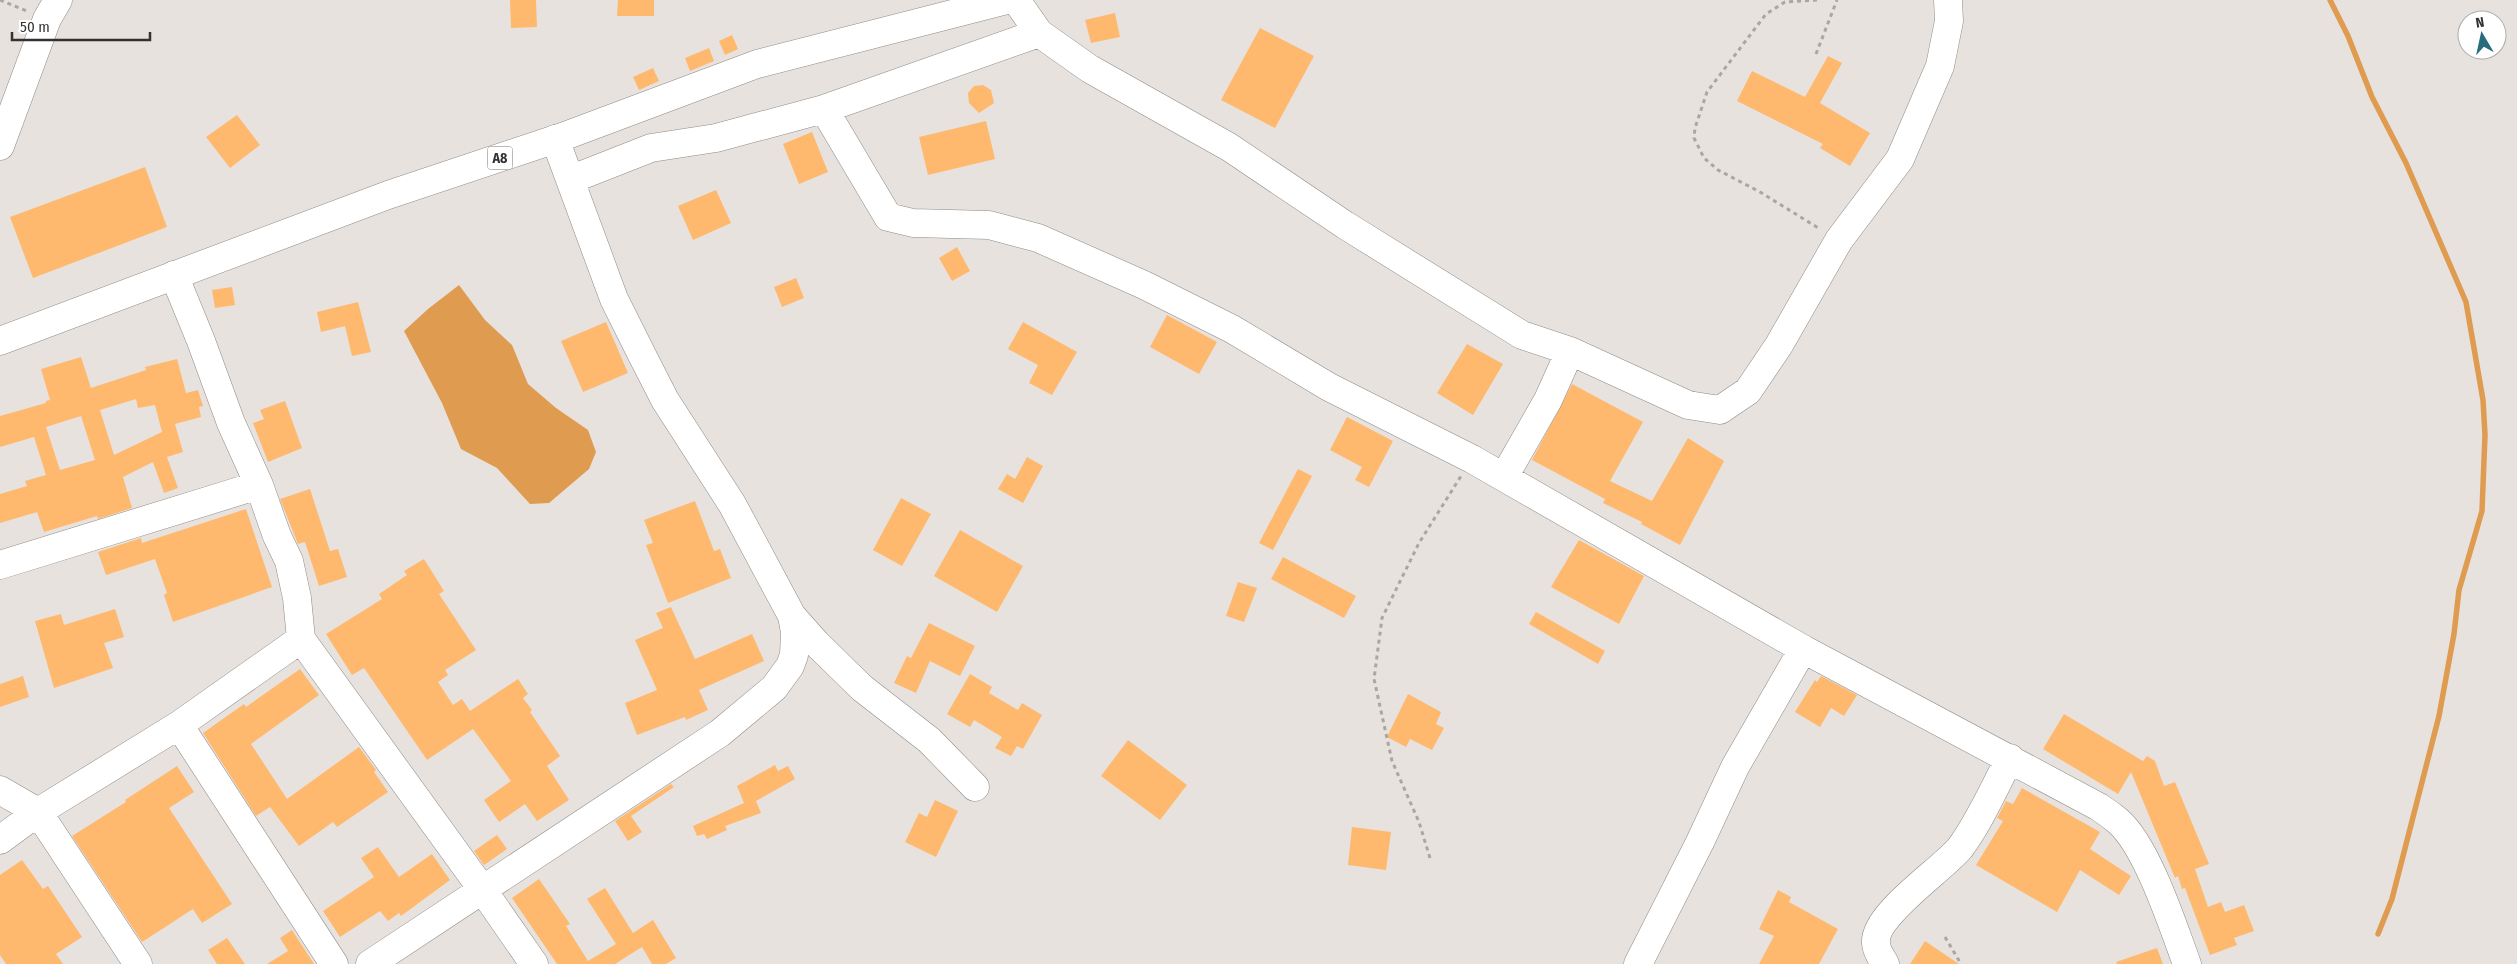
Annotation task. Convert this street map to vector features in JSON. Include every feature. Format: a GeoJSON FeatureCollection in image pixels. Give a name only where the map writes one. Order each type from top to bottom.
{"type":"FeatureCollection","features":[{"type":"Feature","properties":{"kind":"street","name":"A8"},"geometry":{"type":"LineString","coordinates":[[0,340],[388,195],[556,139],[757,64],[961,6],[1007,0]]}},
{"type":"Feature","properties":{"kind":"street"},"geometry":{"type":"LineString","coordinates":[[1016,0],[1039,33],[1090,69],[1229,147],[1344,225],[1522,335],[1570,351],[1688,405],[1720,410],[1748,391],[1779,345],[1839,240],[1900,159],[1940,66],[1949,21],[1948,0]]}},
{"type":"Feature","properties":{"kind":"street"},"geometry":{"type":"LineString","coordinates":[[0,146],[53,10]]}},
{"type":"Feature","properties":{"kind":"street"},"geometry":{"type":"LineString","coordinates":[[572,179],[651,148],[716,138],[824,109],[1039,33]]}},
{"type":"Feature","properties":{"kind":"street"},"geometry":{"type":"LineString","coordinates":[[824,109],[888,217],[913,223],[989,225],[1038,238],[1144,284],[1223,324],[1329,387],[1472,459],[1803,649],[2099,807],[2119,821],[2140,852],[2163,900],[2187,964]]}},
{"type":"Feature","properties":{"kind":"street"},"geometry":{"type":"LineString","coordinates":[[556,139],[614,299],[642,356],[665,400],[732,504],[792,616],[816,644],[862,688],[929,740],[975,787]]}},
{"type":"Feature","properties":{"kind":"street"},"geometry":{"type":"LineString","coordinates":[[174,275],[231,423],[259,485],[293,575],[301,639],[534,964]]}},
{"type":"Feature","properties":{"kind":"street"},"geometry":{"type":"LineString","coordinates":[[1504,477],[1548,400],[1570,351]]}},
{"type":"Feature","properties":{"kind":"street"},"geometry":{"type":"LineString","coordinates":[[0,565],[259,485]]}},
{"type":"Feature","properties":{"kind":"street"},"geometry":{"type":"LineString","coordinates":[[370,964],[720,733],[774,688],[790,666],[794,655],[792,616]]}},
{"type":"Feature","properties":{"kind":"street"},"geometry":{"type":"LineString","coordinates":[[0,840],[38,812],[179,725],[301,639]]}},
{"type":"Feature","properties":{"kind":"street"},"geometry":{"type":"LineString","coordinates":[[1638,964],[1700,842],[1735,767],[1803,649]]}},
{"type":"Feature","properties":{"kind":"street"},"geometry":{"type":"LineString","coordinates":[[179,725],[334,964]]}},
{"type":"Feature","properties":{"kind":"street"},"geometry":{"type":"LineString","coordinates":[[1885,964],[1876,944],[1877,934],[1899,903],[1959,850],[1974,828],[2010,758]]}},
{"type":"Feature","properties":{"kind":"street"},"geometry":{"type":"LineString","coordinates":[[0,790],[38,812],[138,964]]}},
{"type":"Feature","properties":{"kind":"path"},"geometry":{"type":"LineString","coordinates":[[0,0],[53,10]]}},
{"type":"Feature","properties":{"kind":"path"},"geometry":{"type":"LineString","coordinates":[[1817,0],[1785,2],[1766,14],[1707,92],[1695,128],[1694,138],[1704,158],[1718,170],[1760,192],[1839,240]]}},
{"type":"Feature","properties":{"kind":"path"},"geometry":{"type":"LineString","coordinates":[[1816,54],[1837,0]]}},
{"type":"Feature","properties":{"kind":"path"},"geometry":{"type":"LineString","coordinates":[[1430,858],[1420,822],[1392,761],[1374,679],[1382,618],[1419,543],[1472,459]]}},
{"type":"Feature","properties":{"kind":"path"},"geometry":{"type":"LineString","coordinates":[[1945,937],[1961,964]]}},
{"type":"Feature","properties":{"kind":"shaded area"},"geometry":{"type":"Polygon","coordinates":[[[459,285],[485,320],[512,345],[528,384],[556,408],[588,430],[596,452],[589,469],[549,503],[530,504],[497,468],[461,449],[442,403],[404,331],[459,285]]]}},
{"type":"Feature","properties":{"kind":"building"},"geometry":{"type":"Polygon","coordinates":[[[510,0],[536,0],[537,27],[511,28],[510,0]]]}},
{"type":"Feature","properties":{"kind":"building"},"geometry":{"type":"Polygon","coordinates":[[[618,0],[654,0],[654,16],[617,16],[618,0]]]}},
{"type":"Feature","properties":{"kind":"building"},"geometry":{"type":"Polygon","coordinates":[[[1115,13],[1120,37],[1091,43],[1085,20],[1115,13]]]}},
{"type":"Feature","properties":{"kind":"building"},"geometry":{"type":"Polygon","coordinates":[[[1260,28],[1314,56],[1275,128],[1221,100],[1260,28]]]}},
{"type":"Feature","properties":{"kind":"building"},"geometry":{"type":"Polygon","coordinates":[[[732,35],[738,49],[725,55],[719,41],[732,35]]]}},
{"type":"Feature","properties":{"kind":"building"},"geometry":{"type":"Polygon","coordinates":[[[709,48],[714,61],[690,71],[685,58],[709,48]]]}},
{"type":"Feature","properties":{"kind":"building"},"geometry":{"type":"Polygon","coordinates":[[[1828,56],[1842,63],[1820,103],[1870,133],[1850,166],[1820,148],[1823,144],[1737,101],[1752,71],[1805,97],[1828,56]]]}},
{"type":"Feature","properties":{"kind":"building"},"geometry":{"type":"Polygon","coordinates":[[[653,68],[659,81],[639,90],[633,77],[653,68]]]}},
{"type":"Feature","properties":{"kind":"building"},"geometry":{"type":"Polygon","coordinates":[[[983,85],[991,90],[994,103],[979,113],[969,103],[968,93],[974,86],[983,85]]]}},
{"type":"Feature","properties":{"kind":"building"},"geometry":{"type":"Polygon","coordinates":[[[237,115],[260,145],[230,168],[206,137],[237,115]]]}},
{"type":"Feature","properties":{"kind":"building"},"geometry":{"type":"Polygon","coordinates":[[[986,121],[995,159],[928,175],[919,137],[986,121]]]}},
{"type":"Feature","properties":{"kind":"building"},"geometry":{"type":"Polygon","coordinates":[[[812,132],[828,172],[799,184],[783,144],[812,132]]]}},
{"type":"Feature","properties":{"kind":"building"},"geometry":{"type":"Polygon","coordinates":[[[145,167],[167,227],[33,278],[10,217],[145,167]]]}},
{"type":"Feature","properties":{"kind":"building"},"geometry":{"type":"Polygon","coordinates":[[[716,190],[731,223],[693,240],[678,206],[716,190]]]}},
{"type":"Feature","properties":{"kind":"building"},"geometry":{"type":"Polygon","coordinates":[[[957,247],[970,271],[952,281],[939,258],[957,247]]]}},
{"type":"Feature","properties":{"kind":"building"},"geometry":{"type":"Polygon","coordinates":[[[796,278],[804,298],[782,307],[774,287],[796,278]]]}},
{"type":"Feature","properties":{"kind":"building"},"geometry":{"type":"Polygon","coordinates":[[[232,287],[235,305],[215,308],[212,290],[232,287]]]}},
{"type":"Feature","properties":{"kind":"building"},"geometry":{"type":"Polygon","coordinates":[[[358,302],[371,352],[352,356],[345,326],[321,332],[317,312],[358,302]]]}},
{"type":"Feature","properties":{"kind":"building"},"geometry":{"type":"Polygon","coordinates":[[[1167,315],[1217,342],[1199,374],[1150,347],[1167,315]]]}},
{"type":"Feature","properties":{"kind":"building"},"geometry":{"type":"Polygon","coordinates":[[[606,322],[628,373],[583,392],[561,341],[606,322]]]}},
{"type":"Feature","properties":{"kind":"building"},"geometry":{"type":"Polygon","coordinates":[[[1023,322],[1077,352],[1052,395],[1029,383],[1038,365],[1008,349],[1023,322]]]}},
{"type":"Feature","properties":{"kind":"building"},"geometry":{"type":"Polygon","coordinates":[[[1467,344],[1503,364],[1473,415],[1437,393],[1467,344]]]}},
{"type":"Feature","properties":{"kind":"building"},"geometry":{"type":"Polygon","coordinates":[[[81,357],[91,388],[146,370],[145,367],[177,359],[186,393],[198,390],[203,406],[199,407],[201,417],[175,424],[183,452],[167,457],[178,488],[164,493],[153,462],[123,477],[132,508],[98,519],[97,516],[44,532],[37,512],[0,523],[0,494],[27,486],[25,481],[46,475],[34,437],[0,447],[0,416],[46,403],[46,401],[50,400],[41,369],[81,357]],[[136,399],[100,410],[114,455],[162,432],[155,405],[138,408],[136,399]],[[81,416],[46,427],[60,470],[95,460],[81,416]]]}},
{"type":"Feature","properties":{"kind":"building"},"geometry":{"type":"Polygon","coordinates":[[[1572,384],[1643,422],[1610,481],[1652,501],[1688,438],[1724,461],[1680,545],[1641,524],[1642,522],[1603,503],[1605,499],[1532,460],[1572,384]]]}},
{"type":"Feature","properties":{"kind":"building"},"geometry":{"type":"Polygon","coordinates":[[[285,401],[302,448],[268,462],[253,423],[264,419],[260,410],[285,401]]]}},
{"type":"Feature","properties":{"kind":"building"},"geometry":{"type":"Polygon","coordinates":[[[1347,417],[1393,441],[1369,487],[1355,480],[1362,467],[1330,450],[1347,417]]]}},
{"type":"Feature","properties":{"kind":"building"},"geometry":{"type":"Polygon","coordinates":[[[1027,457],[1043,466],[1023,503],[998,489],[1007,474],[1015,479],[1027,457]]]}},
{"type":"Feature","properties":{"kind":"building"},"geometry":{"type":"Polygon","coordinates":[[[1298,469],[1312,476],[1273,550],[1259,543],[1298,469]]]}},
{"type":"Feature","properties":{"kind":"building"},"geometry":{"type":"Polygon","coordinates":[[[310,489],[330,551],[338,549],[347,577],[319,586],[305,542],[298,544],[280,499],[310,489]]]}},
{"type":"Feature","properties":{"kind":"building"},"geometry":{"type":"Polygon","coordinates":[[[901,498],[931,514],[902,566],[873,550],[901,498]]]}},
{"type":"Feature","properties":{"kind":"building"},"geometry":{"type":"Polygon","coordinates":[[[695,501],[714,551],[720,549],[731,578],[668,603],[646,545],[653,543],[644,520],[695,501]]]}},
{"type":"Feature","properties":{"kind":"building"},"geometry":{"type":"Polygon","coordinates":[[[246,509],[272,587],[173,622],[164,595],[167,593],[155,559],[106,575],[98,552],[141,538],[142,543],[246,509]]]}},
{"type":"Feature","properties":{"kind":"building"},"geometry":{"type":"Polygon","coordinates":[[[960,530],[1023,566],[997,612],[934,576],[960,530]]]}},
{"type":"Feature","properties":{"kind":"building"},"geometry":{"type":"Polygon","coordinates":[[[1579,540],[1644,576],[1619,624],[1551,587],[1579,540]]]}},
{"type":"Feature","properties":{"kind":"building"},"geometry":{"type":"Polygon","coordinates":[[[1283,557],[1356,596],[1344,618],[1271,579],[1283,557]]]}},
{"type":"Feature","properties":{"kind":"building"},"geometry":{"type":"Polygon","coordinates":[[[424,559],[444,591],[439,594],[476,650],[445,670],[448,675],[438,682],[453,705],[462,699],[470,711],[518,679],[528,694],[523,698],[532,710],[530,712],[560,756],[547,766],[569,800],[537,821],[525,804],[499,822],[484,800],[511,781],[473,729],[427,760],[364,668],[352,675],[326,634],[382,599],[379,594],[407,575],[404,571],[424,559]]]}},
{"type":"Feature","properties":{"kind":"building"},"geometry":{"type":"Polygon","coordinates":[[[1238,582],[1257,588],[1244,622],[1226,616],[1238,582]]]}},
{"type":"Feature","properties":{"kind":"building"},"geometry":{"type":"Polygon","coordinates":[[[671,607],[695,659],[752,634],[764,661],[699,690],[708,710],[686,720],[685,717],[637,735],[625,703],[657,690],[635,640],[663,628],[656,613],[671,607]]]}},
{"type":"Feature","properties":{"kind":"building"},"geometry":{"type":"Polygon","coordinates":[[[115,609],[124,637],[104,643],[113,668],[54,688],[35,621],[61,614],[64,625],[115,609]]]}},
{"type":"Feature","properties":{"kind":"building"},"geometry":{"type":"Polygon","coordinates":[[[1536,612],[1605,651],[1598,664],[1529,624],[1536,612]]]}},
{"type":"Feature","properties":{"kind":"building"},"geometry":{"type":"Polygon","coordinates":[[[929,623],[975,646],[960,676],[930,661],[916,693],[894,683],[907,656],[911,658],[929,623]]]}},
{"type":"Feature","properties":{"kind":"building"},"geometry":{"type":"Polygon","coordinates":[[[300,669],[319,695],[251,744],[287,799],[359,747],[376,770],[374,772],[388,792],[337,827],[333,822],[299,846],[270,807],[256,816],[203,733],[244,704],[246,707],[300,669]]]}},
{"type":"Feature","properties":{"kind":"building"},"geometry":{"type":"Polygon","coordinates":[[[970,674],[992,687],[989,693],[1018,710],[1022,703],[1042,715],[1023,749],[1017,746],[1011,756],[995,748],[1002,737],[974,720],[970,727],[947,714],[970,674]]]}},
{"type":"Feature","properties":{"kind":"building"},"geometry":{"type":"Polygon","coordinates":[[[23,676],[29,697],[0,707],[0,684],[23,676]]]}},
{"type":"Feature","properties":{"kind":"building"},"geometry":{"type":"Polygon","coordinates":[[[1821,676],[1857,695],[1844,716],[1831,708],[1820,727],[1795,712],[1815,680],[1817,682],[1821,676]]]}},
{"type":"Feature","properties":{"kind":"building"},"geometry":{"type":"Polygon","coordinates":[[[1408,694],[1441,712],[1436,724],[1444,728],[1432,750],[1410,739],[1406,747],[1387,737],[1408,694]]]}},
{"type":"Feature","properties":{"kind":"building"},"geometry":{"type":"Polygon","coordinates":[[[2064,714],[2143,761],[2147,756],[2155,761],[2164,786],[2175,782],[2209,864],[2195,869],[2208,907],[2221,902],[2225,912],[2244,905],[2254,931],[2234,938],[2237,945],[2210,955],[2185,888],[2182,889],[2178,876],[2175,878],[2131,772],[2118,794],[2043,749],[2064,714]]]}},
{"type":"Feature","properties":{"kind":"building"},"geometry":{"type":"Polygon","coordinates":[[[1128,740],[1187,785],[1160,820],[1101,776],[1128,740]]]}},
{"type":"Feature","properties":{"kind":"building"},"geometry":{"type":"Polygon","coordinates":[[[775,765],[778,771],[788,766],[795,779],[756,801],[761,813],[725,826],[727,830],[707,839],[704,834],[697,836],[693,826],[744,803],[737,786],[775,765]]]}},
{"type":"Feature","properties":{"kind":"building"},"geometry":{"type":"Polygon","coordinates":[[[177,766],[194,792],[169,808],[232,904],[202,923],[193,909],[142,942],[72,836],[126,802],[125,800],[177,766]]]}},
{"type":"Feature","properties":{"kind":"building"},"geometry":{"type":"Polygon","coordinates":[[[671,784],[674,787],[631,816],[642,832],[628,841],[615,821],[671,784]]]}},
{"type":"Feature","properties":{"kind":"building"},"geometry":{"type":"Polygon","coordinates":[[[2022,788],[2100,832],[2090,849],[2131,876],[2119,895],[2080,870],[2057,912],[1976,865],[2003,821],[1997,818],[2006,801],[2013,804],[2022,788]]]}},
{"type":"Feature","properties":{"kind":"building"},"geometry":{"type":"Polygon","coordinates":[[[935,800],[958,811],[936,857],[905,842],[919,813],[927,817],[935,800]]]}},
{"type":"Feature","properties":{"kind":"building"},"geometry":{"type":"Polygon","coordinates":[[[1352,827],[1391,832],[1386,870],[1348,865],[1352,827]]]}},
{"type":"Feature","properties":{"kind":"building"},"geometry":{"type":"Polygon","coordinates":[[[497,835],[507,849],[484,865],[474,851],[497,835]]]}},
{"type":"Feature","properties":{"kind":"building"},"geometry":{"type":"Polygon","coordinates":[[[378,847],[399,877],[432,854],[450,880],[401,916],[399,913],[388,921],[380,911],[340,937],[323,911],[374,877],[361,858],[378,847]]]}},
{"type":"Feature","properties":{"kind":"building"},"geometry":{"type":"Polygon","coordinates":[[[22,860],[43,889],[48,886],[82,937],[56,954],[63,964],[6,964],[0,955],[0,875],[22,860]]]}},
{"type":"Feature","properties":{"kind":"building"},"geometry":{"type":"Polygon","coordinates":[[[539,879],[570,924],[566,926],[588,961],[616,944],[587,899],[605,888],[633,933],[653,920],[676,958],[666,964],[652,964],[642,947],[615,964],[557,964],[512,898],[539,879]]]}},
{"type":"Feature","properties":{"kind":"building"},"geometry":{"type":"Polygon","coordinates":[[[1778,890],[1791,897],[1789,902],[1838,929],[1819,964],[1759,964],[1774,936],[1759,929],[1778,890]]]}},
{"type":"Feature","properties":{"kind":"building"},"geometry":{"type":"Polygon","coordinates":[[[292,930],[314,964],[267,964],[288,951],[280,938],[292,930]]]}},
{"type":"Feature","properties":{"kind":"building"},"geometry":{"type":"Polygon","coordinates":[[[227,938],[245,964],[217,964],[208,950],[227,938]]]}},
{"type":"Feature","properties":{"kind":"building"},"geometry":{"type":"Polygon","coordinates":[[[1925,941],[1959,964],[1910,964],[1925,941]]]}},
{"type":"Feature","properties":{"kind":"building"},"geometry":{"type":"Polygon","coordinates":[[[2157,948],[2163,964],[2117,964],[2116,962],[2157,948]]]}},
{"type":"Feature","properties":{"kind":"waterway"},"geometry":{"type":"LineString","coordinates":[[2330,0],[2348,36],[2372,97],[2406,163],[2466,302],[2483,400],[2485,435],[2482,511],[2459,590],[2454,634],[2439,716],[2392,899],[2378,934]]}}]}
